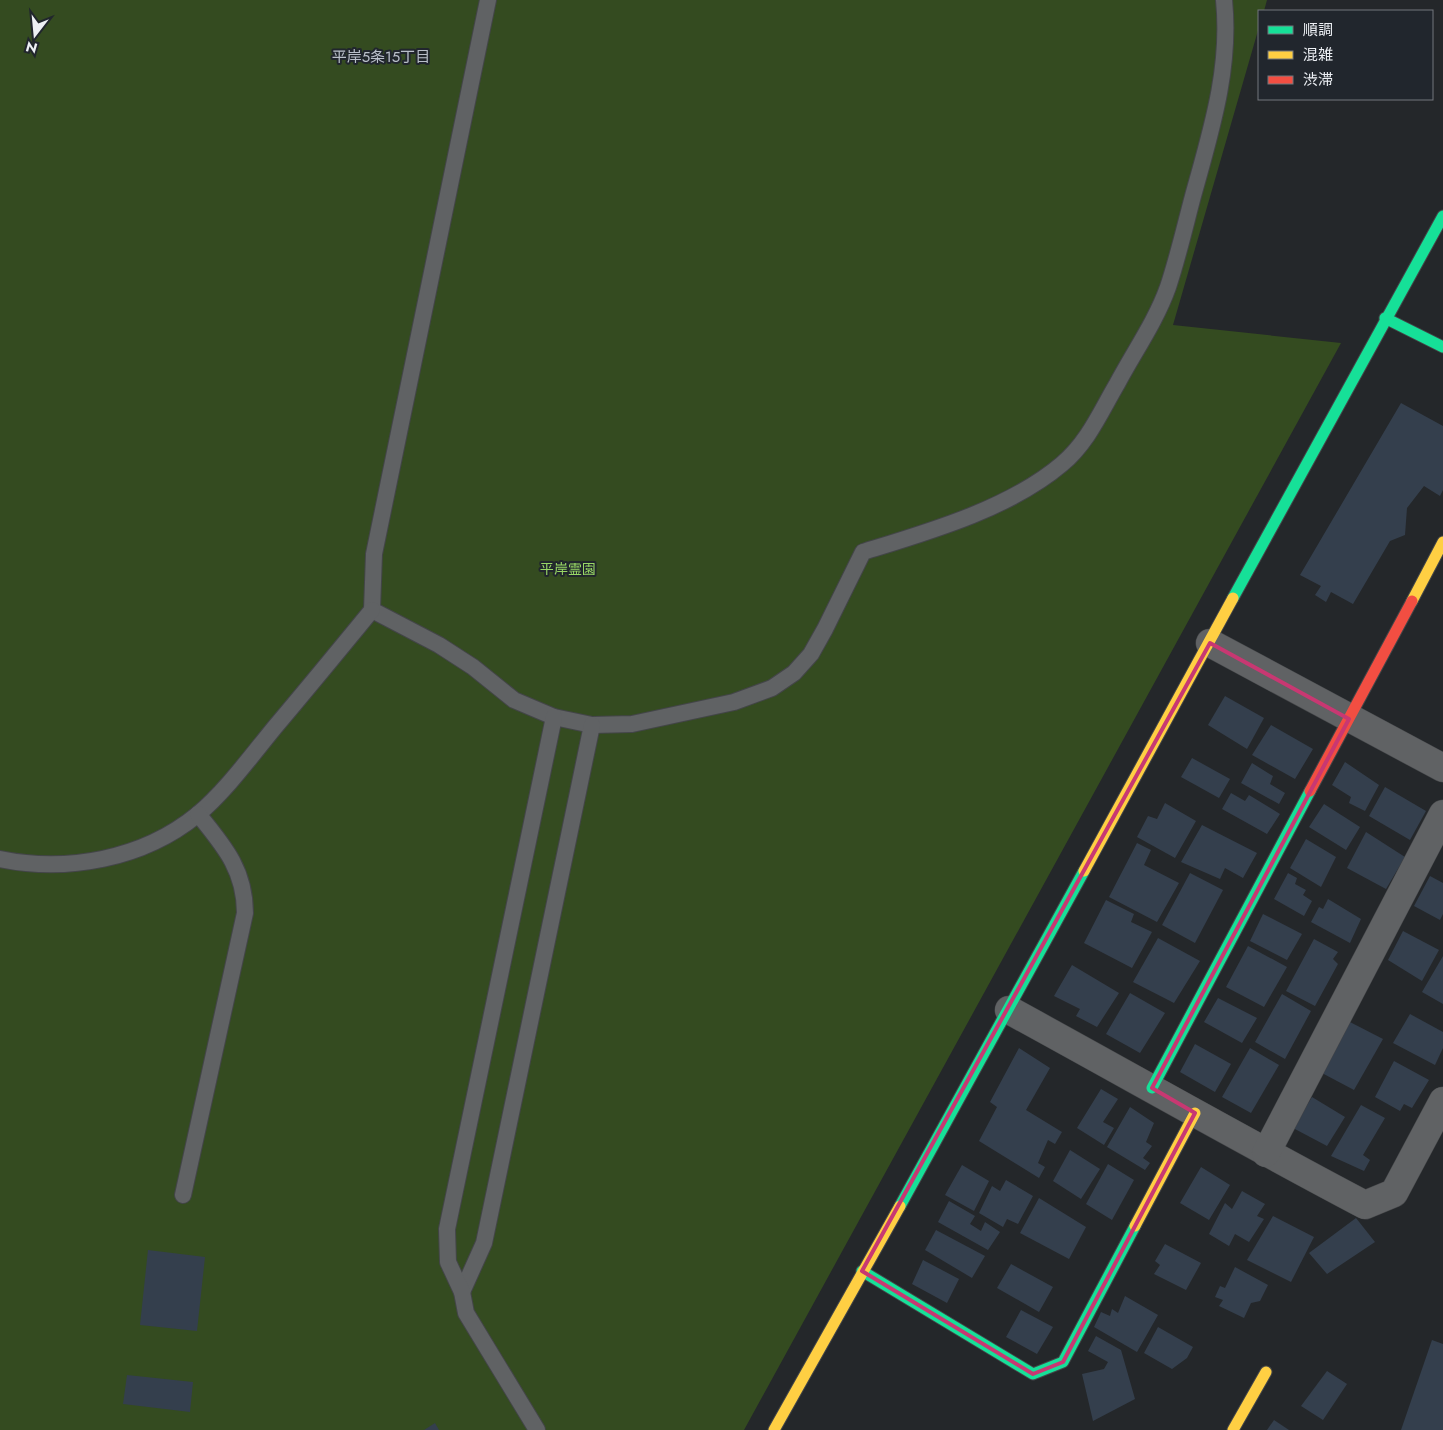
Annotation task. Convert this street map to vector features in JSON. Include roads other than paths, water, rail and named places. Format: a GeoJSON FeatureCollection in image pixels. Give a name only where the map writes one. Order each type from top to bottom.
{"type":"FeatureCollection","features":[{"type":"Feature","properties":{"kind":"street"},"geometry":{"type":"LineString","coordinates":[[774,1430],[1009,1010],[1385,318],[1443,216]]}},
{"type":"Feature","properties":{"kind":"street"},"geometry":{"type":"LineString","coordinates":[[1385,318],[1443,348]]}},
{"type":"Feature","properties":{"kind":"street"},"geometry":{"type":"LineString","coordinates":[[1152,1088],[1443,542]]}},
{"type":"Feature","properties":{"kind":"street"},"geometry":{"type":"LineString","coordinates":[[1210,643],[1443,768]]}},
{"type":"Feature","properties":{"kind":"street"},"geometry":{"type":"LineString","coordinates":[[1266,1153],[1443,814]]}},
{"type":"Feature","properties":{"kind":"street"},"geometry":{"type":"LineString","coordinates":[[1009,1010],[1266,1153],[1365,1205],[1394,1193],[1430,1148],[1443,1101]]}},
{"type":"Feature","properties":{"kind":"street"},"geometry":{"type":"LineString","coordinates":[[862,1271],[1034,1374],[1063,1362],[1196,1113]]}},
{"type":"Feature","properties":{"kind":"street"},"geometry":{"type":"LineString","coordinates":[[1233,1430],[1266,1372]]}},
{"type":"Feature","properties":{"kind":"lane"},"geometry":{"type":"LineString","coordinates":[[0,859],[56,865],[101,859],[136,850],[173,832],[198,814],[241,768],[372,610],[374,554],[488,0]]}},
{"type":"Feature","properties":{"kind":"lane"},"geometry":{"type":"LineString","coordinates":[[372,610],[439,645],[473,667],[514,700],[554,717],[592,725],[632,724],[734,702],[772,688],[794,673],[811,654],[863,552],[918,535],[985,509],[1020,492],[1062,465],[1081,446],[1094,426],[1149,328],[1167,288],[1217,109],[1224,72],[1224,0]]}},
{"type":"Feature","properties":{"kind":"lane"},"geometry":{"type":"LineString","coordinates":[[537,1430],[466,1313],[462,1292],[448,1262],[447,1229],[554,717]]}},
{"type":"Feature","properties":{"kind":"lane"},"geometry":{"type":"LineString","coordinates":[[462,1292],[484,1242],[592,725]]}},
{"type":"Feature","properties":{"kind":"lane"},"geometry":{"type":"LineString","coordinates":[[183,1195],[245,913],[245,892],[239,874],[222,844],[198,814]]}},
{"type":"Feature","properties":{"kind":"district","name":"平岸5条15丁目"},"geometry":{"type":"Point","coordinates":[381,57]}},
{"type":"Feature","properties":{"kind":"park label","name":"平岸霊園"},"geometry":{"type":"Point","coordinates":[568,569]}}]}
